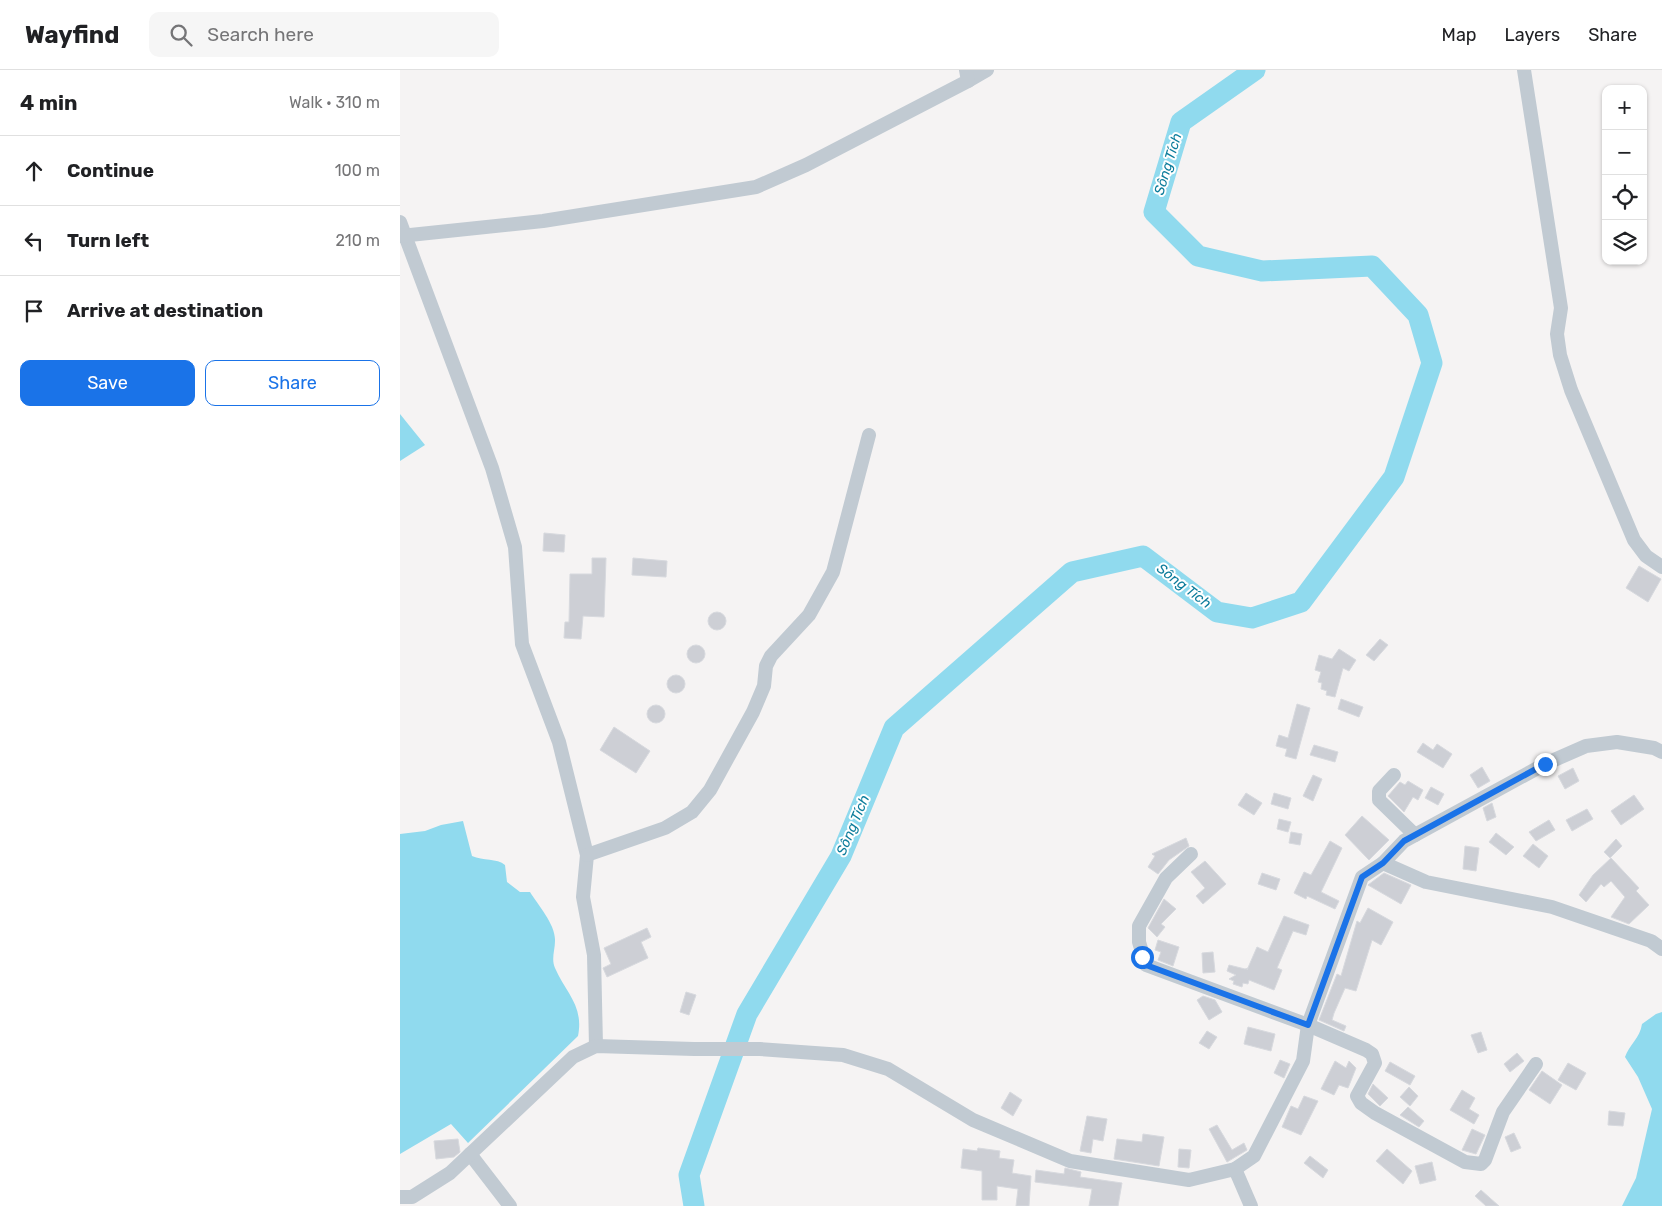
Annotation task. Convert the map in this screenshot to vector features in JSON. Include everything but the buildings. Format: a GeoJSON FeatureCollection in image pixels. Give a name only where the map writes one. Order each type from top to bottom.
{"type":"FeatureCollection","features":[{"type":"Feature","properties":{"kind":"street"},"geometry":{"type":"LineString","coordinates":[[596,1046],[594,955],[583,897],[587,855],[559,742],[522,644],[515,547],[492,468],[401,231],[543,221],[756,187],[806,165],[967,75],[987,70]]}},
{"type":"Feature","properties":{"kind":"street"},"geometry":{"type":"LineString","coordinates":[[1524,70],[1561,308],[1557,334],[1560,355],[1571,390],[1634,540],[1646,556],[1662,567]]}},
{"type":"Feature","properties":{"kind":"street"},"geometry":{"type":"LineString","coordinates":[[587,855],[665,828],[692,812],[710,790],[764,686],[766,666],[771,656],[809,615],[834,572],[868,435]]}},
{"type":"Feature","properties":{"kind":"street"},"geometry":{"type":"LineString","coordinates":[[400,1197],[412,1197],[450,1173],[573,1057],[596,1046],[760,1049],[843,1055],[888,1069],[973,1120],[1070,1161],[1189,1180],[1235,1169],[1254,1156],[1302,1062],[1308,1025],[1362,877],[1383,863],[1396,847],[1415,835],[1545,764],[1586,746],[1617,742],[1662,751]]}},
{"type":"Feature","properties":{"kind":"street"},"geometry":{"type":"LineString","coordinates":[[1394,775],[1379,790],[1379,800],[1415,835]]}},
{"type":"Feature","properties":{"kind":"street"},"geometry":{"type":"LineString","coordinates":[[1191,854],[1166,878],[1139,926],[1139,942],[1146,965],[1308,1025],[1366,1050],[1375,1059],[1357,1096],[1361,1103],[1375,1113],[1465,1162],[1476,1164],[1484,1160],[1503,1112],[1536,1064]]}},
{"type":"Feature","properties":{"kind":"street"},"geometry":{"type":"LineString","coordinates":[[1383,863],[1426,882],[1552,907],[1652,941],[1662,949]]}},
{"type":"Feature","properties":{"kind":"street"},"geometry":{"type":"LineString","coordinates":[[470,1154],[510,1206]]}},
{"type":"Feature","properties":{"kind":"street"},"geometry":{"type":"LineString","coordinates":[[1235,1169],[1251,1206]]}},
{"type":"Feature","properties":{"kind":"water"},"geometry":{"type":"Polygon","coordinates":[[[400,414],[425,445],[400,461],[400,414]]]}},
{"type":"Feature","properties":{"kind":"water"},"geometry":{"type":"Polygon","coordinates":[[[463,821],[472,856],[498,861],[505,865],[507,882],[520,892],[530,892],[550,922],[555,935],[554,965],[576,1008],[579,1025],[578,1036],[468,1143],[451,1124],[400,1154],[400,834],[425,831],[441,825],[463,821]]]}},
{"type":"Feature","properties":{"kind":"water"},"geometry":{"type":"Polygon","coordinates":[[[1662,1012],[1662,1206],[1622,1206],[1636,1178],[1652,1109],[1638,1077],[1625,1057],[1642,1024],[1662,1012]]]}},
{"type":"Feature","properties":{"kind":"waterway","name":"Sông Tích"},"geometry":{"type":"LineString","coordinates":[[694,1206],[689,1175],[747,1014],[841,856],[894,728],[1072,572],[1143,556],[1217,612],[1252,618],[1301,602],[1394,477],[1432,363],[1418,315],[1372,266],[1262,271],[1198,256],[1154,212],[1181,122],[1255,70]]}},
{"type":"Feature","properties":{"kind":"route"},"geometry":{"type":"LineString","coordinates":[[1142,957],[1146,965],[1154,966],[1308,1025],[1362,877],[1383,863],[1396,847],[1404,841],[1545,764]]}}]}
